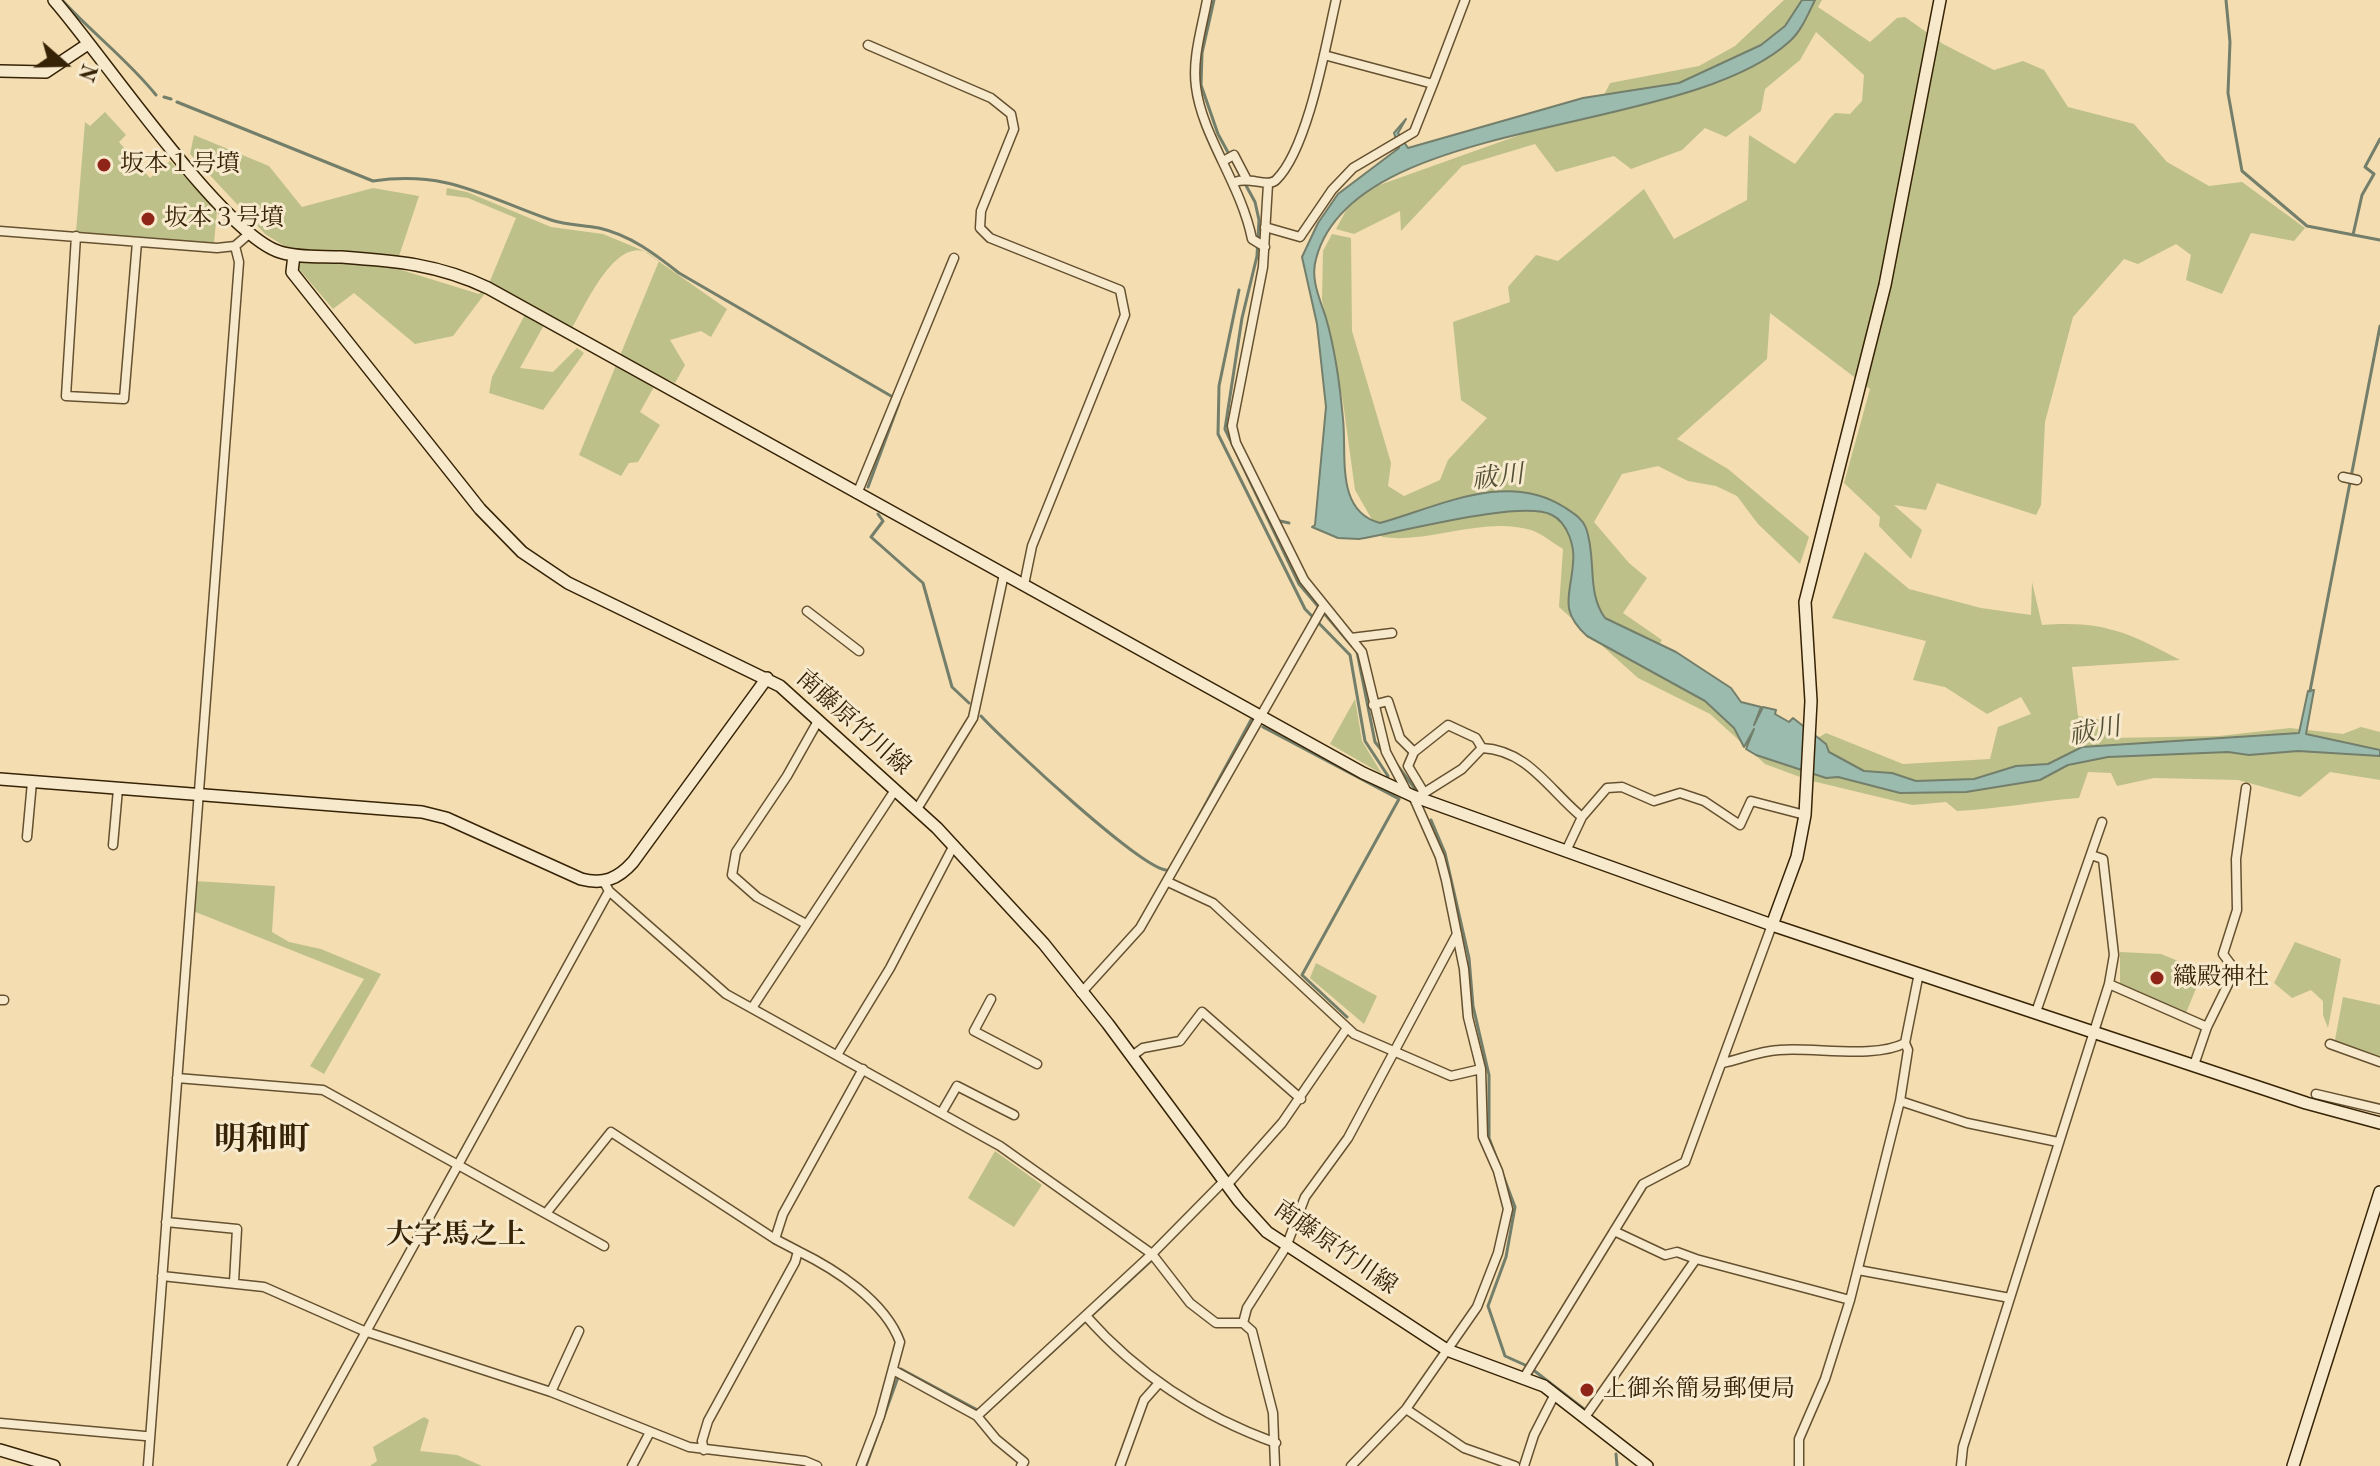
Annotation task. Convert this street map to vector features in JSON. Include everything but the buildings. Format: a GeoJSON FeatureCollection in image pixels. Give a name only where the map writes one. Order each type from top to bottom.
{"type":"FeatureCollection","features":[{"type":"Feature","properties":{"kind":"street"},"geometry":{"type":"LineString","coordinates":[[54,0],[175,153],[250,233],[275,250],[294,255],[407,262],[451,271],[1260,714],[1415,795],[1772,925],[2306,1103],[2380,1123]]}},
{"type":"Feature","properties":{"kind":"street"},"geometry":{"type":"LineString","coordinates":[[1207,0],[1196,62],[1196,87],[1204,115],[1235,182],[1252,239],[1265,247]]}},
{"type":"Feature","properties":{"kind":"street"},"geometry":{"type":"LineString","coordinates":[[1235,182],[1246,178],[1268,184],[1275,182],[1298,138],[1324,55],[1336,0]]}},
{"type":"Feature","properties":{"kind":"street"},"geometry":{"type":"LineString","coordinates":[[1265,227],[1300,237],[1332,190],[1353,168],[1414,132],[1465,0]]}},
{"type":"Feature","properties":{"kind":"street"},"geometry":{"type":"LineString","coordinates":[[1525,1376],[1643,1184],[1685,1162],[1797,857],[1805,815],[1810,723],[1805,602],[1885,285],[1940,0]]}},
{"type":"Feature","properties":{"kind":"street"},"geometry":{"type":"LineString","coordinates":[[0,71],[46,72],[88,44]]}},
{"type":"Feature","properties":{"kind":"street"},"geometry":{"type":"LineString","coordinates":[[868,45],[991,98],[1011,114],[1014,129],[981,211],[980,228],[990,238],[1120,290],[1125,304],[1125,315],[1032,546],[1024,585]]}},
{"type":"Feature","properties":{"kind":"street"},"geometry":{"type":"LineString","coordinates":[[1324,55],[1433,84]]}},
{"type":"Feature","properties":{"kind":"street"},"geometry":{"type":"LineString","coordinates":[[1225,160],[1234,155],[1246,178]]}},
{"type":"Feature","properties":{"kind":"street"},"geometry":{"type":"LineString","coordinates":[[1268,184],[1265,247],[1232,426],[1236,443],[1304,580],[1365,659],[1373,705],[1390,765],[1415,795]]}},
{"type":"Feature","properties":{"kind":"street"},"geometry":{"type":"LineString","coordinates":[[0,231],[235,246],[250,233]]}},
{"type":"Feature","properties":{"kind":"street"},"geometry":{"type":"LineString","coordinates":[[76,236],[66,396],[124,399],[137,242]]}},
{"type":"Feature","properties":{"kind":"street"},"geometry":{"type":"LineString","coordinates":[[148,1466],[239,262],[235,246]]}},
{"type":"Feature","properties":{"kind":"street","name":"南藤原竹川線"},"geometry":{"type":"LineString","coordinates":[[294,255],[292,272],[480,509],[522,552],[568,583],[767,678],[954,845],[1044,944],[1132,1056],[1225,1183],[1267,1232],[1447,1350],[1525,1376],[1555,1394],[1642,1464]]}},
{"type":"Feature","properties":{"kind":"street"},"geometry":{"type":"LineString","coordinates":[[857,494],[954,258]]}},
{"type":"Feature","properties":{"kind":"street"},"geometry":{"type":"LineString","coordinates":[[2343,477],[2357,480]]}},
{"type":"Feature","properties":{"kind":"street"},"geometry":{"type":"LineString","coordinates":[[917,809],[973,718],[1004,574]]}},
{"type":"Feature","properties":{"kind":"street"},"geometry":{"type":"LineString","coordinates":[[1081,993],[1140,928],[1322,607]]}},
{"type":"Feature","properties":{"kind":"street"},"geometry":{"type":"LineString","coordinates":[[807,611],[859,651]]}},
{"type":"Feature","properties":{"kind":"street"},"geometry":{"type":"LineString","coordinates":[[1351,638],[1392,633]]}},
{"type":"Feature","properties":{"kind":"street"},"geometry":{"type":"LineString","coordinates":[[292,1466],[606,886],[633,862],[767,678]]}},
{"type":"Feature","properties":{"kind":"street"},"geometry":{"type":"LineString","coordinates":[[1373,705],[1388,701],[1400,738],[1414,752]]}},
{"type":"Feature","properties":{"kind":"street"},"geometry":{"type":"LineString","coordinates":[[806,924],[757,897],[732,875],[736,852],[787,776],[818,721]]}},
{"type":"Feature","properties":{"kind":"street"},"geometry":{"type":"LineString","coordinates":[[1351,1466],[1406,1409],[1477,1307],[1498,1253],[1508,1209],[1498,1171],[1483,1137],[1481,1069],[1468,1017],[1458,933],[1440,857],[1415,795],[1408,766],[1414,752],[1448,725],[1476,738],[1482,748]]}},
{"type":"Feature","properties":{"kind":"street"},"geometry":{"type":"LineString","coordinates":[[1415,795],[1462,769],[1482,748],[1502,749],[1521,760],[1582,817]]}},
{"type":"Feature","properties":{"kind":"street"},"geometry":{"type":"LineString","coordinates":[[0,779],[434,814],[581,879],[606,886],[716,985],[1000,1146],[1152,1254],[1190,1303],[1216,1323],[1243,1323],[1252,1331],[1273,1413],[1275,1466]]}},
{"type":"Feature","properties":{"kind":"street"},"geometry":{"type":"LineString","coordinates":[[27,837],[32,782]]}},
{"type":"Feature","properties":{"kind":"street"},"geometry":{"type":"LineString","coordinates":[[1566,851],[1582,817],[1607,788],[1622,787],[1654,801],[1680,793],[1740,825],[1751,801],[1805,815]]}},
{"type":"Feature","properties":{"kind":"street"},"geometry":{"type":"LineString","coordinates":[[2194,1065],[2207,1027],[2235,970],[2223,954],[2237,910],[2236,859],[2246,788]]}},
{"type":"Feature","properties":{"kind":"street"},"geometry":{"type":"LineString","coordinates":[[113,845],[118,789]]}},
{"type":"Feature","properties":{"kind":"street"},"geometry":{"type":"LineString","coordinates":[[752,1008],[895,790]]}},
{"type":"Feature","properties":{"kind":"street"},"geometry":{"type":"LineString","coordinates":[[2036,1012],[2102,822]]}},
{"type":"Feature","properties":{"kind":"street"},"geometry":{"type":"LineString","coordinates":[[837,1055],[890,968],[954,845]]}},
{"type":"Feature","properties":{"kind":"street"},"geometry":{"type":"LineString","coordinates":[[1961,1466],[1963,1447],[2109,984],[2114,955],[2103,859],[2091,855]]}},
{"type":"Feature","properties":{"kind":"street"},"geometry":{"type":"LineString","coordinates":[[1168,882],[1213,903],[1347,1028],[1451,1076],[1481,1069]]}},
{"type":"Feature","properties":{"kind":"street"},"geometry":{"type":"LineString","coordinates":[[1243,1323],[1247,1308],[1286,1247],[1305,1197],[1348,1138],[1458,933]]}},
{"type":"Feature","properties":{"kind":"street"},"geometry":{"type":"LineString","coordinates":[[1799,1466],[1799,1439],[1825,1379],[1850,1300],[1900,1101],[1908,1050],[1905,1043],[1919,973]]}},
{"type":"Feature","properties":{"kind":"street"},"geometry":{"type":"LineString","coordinates":[[2109,984],[2207,1027]]}},
{"type":"Feature","properties":{"kind":"street"},"geometry":{"type":"LineString","coordinates":[[991,999],[974,1031],[1037,1064]]}},
{"type":"Feature","properties":{"kind":"street"},"geometry":{"type":"LineString","coordinates":[[1132,1056],[1143,1048],[1180,1041],[1202,1012],[1301,1099]]}},
{"type":"Feature","properties":{"kind":"street"},"geometry":{"type":"LineString","coordinates":[[979,1413],[1088,1318],[1225,1183],[1301,1099],[1347,1028]]}},
{"type":"Feature","properties":{"kind":"street"},"geometry":{"type":"LineString","coordinates":[[1723,1063],[1774,1050],[1824,1048],[1889,1051],[1905,1043]]}},
{"type":"Feature","properties":{"kind":"street"},"geometry":{"type":"LineString","coordinates":[[2330,1044],[2380,1062]]}},
{"type":"Feature","properties":{"kind":"street"},"geometry":{"type":"LineString","coordinates":[[775,1239],[783,1214],[863,1069]]}},
{"type":"Feature","properties":{"kind":"street"},"geometry":{"type":"LineString","coordinates":[[177,1078],[323,1090],[604,1246]]}},
{"type":"Feature","properties":{"kind":"street"},"geometry":{"type":"LineString","coordinates":[[942,1112],[957,1086],[1014,1115]]}},
{"type":"Feature","properties":{"kind":"street"},"geometry":{"type":"LineString","coordinates":[[2316,1094],[2380,1109]]}},
{"type":"Feature","properties":{"kind":"street"},"geometry":{"type":"LineString","coordinates":[[1900,1101],[1967,1123],[2058,1142]]}},
{"type":"Feature","properties":{"kind":"street"},"geometry":{"type":"LineString","coordinates":[[547,1212],[611,1132],[775,1239],[823,1263],[848,1282],[895,1330],[900,1342],[861,1466]]}},
{"type":"Feature","properties":{"kind":"street"},"geometry":{"type":"LineString","coordinates":[[2293,1466],[2380,1192]]}},
{"type":"Feature","properties":{"kind":"street"},"geometry":{"type":"LineString","coordinates":[[166,1222],[237,1229],[234,1282]]}},
{"type":"Feature","properties":{"kind":"street"},"geometry":{"type":"LineString","coordinates":[[1614,1231],[1665,1255],[1677,1252],[1850,1300]]}},
{"type":"Feature","properties":{"kind":"street"},"geometry":{"type":"LineString","coordinates":[[704,1450],[702,1441],[708,1421],[743,1362],[798,1251]]}},
{"type":"Feature","properties":{"kind":"street"},"geometry":{"type":"LineString","coordinates":[[1585,1417],[1696,1259]]}},
{"type":"Feature","properties":{"kind":"street"},"geometry":{"type":"LineString","coordinates":[[1858,1270],[2010,1298]]}},
{"type":"Feature","properties":{"kind":"street"},"geometry":{"type":"LineString","coordinates":[[162,1276],[264,1287],[364,1331],[551,1392],[704,1450],[772,1456],[817,1466]]}},
{"type":"Feature","properties":{"kind":"street"},"geometry":{"type":"LineString","coordinates":[[1088,1318],[1122,1355],[1203,1413],[1276,1443]]}},
{"type":"Feature","properties":{"kind":"street"},"geometry":{"type":"LineString","coordinates":[[551,1392],[579,1331]]}},
{"type":"Feature","properties":{"kind":"street"},"geometry":{"type":"LineString","coordinates":[[893,1371],[979,1413],[996,1439],[1024,1462],[1021,1466]]}},
{"type":"Feature","properties":{"kind":"street"},"geometry":{"type":"LineString","coordinates":[[1120,1466],[1144,1400],[1159,1383]]}},
{"type":"Feature","properties":{"kind":"street"},"geometry":{"type":"LineString","coordinates":[[1524,1466],[1534,1435],[1555,1394]]}},
{"type":"Feature","properties":{"kind":"street"},"geometry":{"type":"LineString","coordinates":[[1406,1409],[1464,1448],[1515,1466]]}},
{"type":"Feature","properties":{"kind":"street"},"geometry":{"type":"LineString","coordinates":[[0,1423],[145,1436]]}},
{"type":"Feature","properties":{"kind":"street"},"geometry":{"type":"LineString","coordinates":[[632,1466],[650,1432]]}},
{"type":"Feature","properties":{"kind":"street"},"geometry":{"type":"LineString","coordinates":[[0,1450],[54,1466]]}},
{"type":"Feature","properties":{"kind":"green space"},"geometry":{"type":"Polygon","coordinates":[[[1784,0],[1822,0],[1818,7],[1870,42],[1897,18],[1905,17],[1943,44],[1994,70],[2023,61],[2044,70],[2068,107],[2134,124],[2167,162],[2209,186],[2242,182],[2305,228],[2294,241],[2251,233],[2222,294],[2186,280],[2191,255],[2176,244],[2138,264],[2124,259],[2073,317],[2045,422],[2041,505],[2036,515],[1937,483],[1926,510],[1894,505],[1922,530],[1911,559],[1879,526],[1880,517],[1844,483],[1870,389],[1770,313],[1767,359],[1677,439],[1728,469],[1809,537],[1800,564],[1758,524],[1737,496],[1716,486],[1688,481],[1658,466],[1622,474],[1594,522],[1629,563],[1647,578],[1623,613],[1662,640],[1647,665],[1743,721],[1765,752],[1789,755],[1826,733],[1903,764],[1990,759],[1998,727],[2031,714],[2021,697],[1987,714],[1945,687],[1913,680],[1926,641],[1832,618],[1865,552],[1909,589],[1981,608],[2031,615],[2032,582],[2042,625],[2081,624],[2114,630],[2180,660],[2072,667],[2078,716],[2109,721],[2110,738],[2219,736],[2290,728],[2343,734],[2361,727],[2380,732],[2380,780],[2330,772],[2300,797],[2238,780],[2154,778],[2117,786],[2111,773],[2088,772],[2079,798],[1957,811],[1946,802],[1912,805],[1808,780],[1765,764],[1710,714],[1638,678],[1559,607],[1563,549],[1539,533],[1494,526],[1419,537],[1382,537],[1355,490],[1343,402],[1322,300],[1323,251],[1332,234],[1351,238],[1352,331],[1391,463],[1388,486],[1404,496],[1440,480],[1448,460],[1487,418],[1461,400],[1453,322],[1510,302],[1508,287],[1536,255],[1558,261],[1644,189],[1674,239],[1747,200],[1749,135],[1795,164],[1835,113],[1850,114],[1862,101],[1864,75],[1816,32],[1800,60],[1765,89],[1761,111],[1726,137],[1705,128],[1682,150],[1631,169],[1614,156],[1556,172],[1535,144],[1462,166],[1401,231],[1400,211],[1354,234],[1336,229],[1349,205],[1371,188],[1598,107],[1610,83],[1699,66],[1735,46],[1784,0]]]}},
{"type":"Feature","properties":{"kind":"green space"},"geometry":{"type":"Polygon","coordinates":[[[105,112],[126,135],[119,142],[150,178],[170,161],[217,211],[214,243],[76,232],[85,122],[90,126],[105,112]]]}},
{"type":"Feature","properties":{"kind":"green space"},"geometry":{"type":"Polygon","coordinates":[[[194,135],[269,166],[302,207],[373,188],[419,196],[395,268],[479,294],[490,281],[516,218],[468,198],[446,195],[447,188],[467,192],[551,227],[603,234],[645,252],[632,251],[610,267],[591,293],[571,330],[548,318],[520,368],[553,372],[577,348],[584,353],[543,410],[489,393],[492,377],[529,307],[492,284],[453,336],[415,344],[354,293],[333,309],[298,268],[289,249],[265,234],[190,154],[194,135]]]}},
{"type":"Feature","properties":{"kind":"green space"},"geometry":{"type":"Polygon","coordinates":[[[659,261],[727,309],[711,337],[701,331],[670,340],[685,365],[675,383],[660,376],[640,412],[660,425],[638,462],[629,463],[621,476],[579,455],[659,261]]]}},
{"type":"Feature","properties":{"kind":"green space"},"geometry":{"type":"Polygon","coordinates":[[[1355,699],[1362,741],[1382,774],[1330,744],[1355,699]]]}},
{"type":"Feature","properties":{"kind":"green space"},"geometry":{"type":"Polygon","coordinates":[[[195,881],[275,886],[272,932],[289,942],[321,949],[381,974],[324,1074],[310,1066],[364,979],[193,911],[195,881]]]}},
{"type":"Feature","properties":{"kind":"green space"},"geometry":{"type":"Polygon","coordinates":[[[2295,942],[2341,959],[2328,1028],[2323,1015],[2323,1001],[2311,990],[2292,998],[2274,983],[2295,942]]]}},
{"type":"Feature","properties":{"kind":"green space"},"geometry":{"type":"Polygon","coordinates":[[[2120,952],[2161,954],[2188,965],[2182,979],[2197,986],[2186,1013],[2120,985],[2120,952]]]}},
{"type":"Feature","properties":{"kind":"green space"},"geometry":{"type":"Polygon","coordinates":[[[1316,963],[1377,996],[1364,1024],[1310,978],[1316,963]]]}},
{"type":"Feature","properties":{"kind":"green space"},"geometry":{"type":"Polygon","coordinates":[[[2343,997],[2380,1005],[2380,1060],[2334,1045],[2343,997]]]}},
{"type":"Feature","properties":{"kind":"green space"},"geometry":{"type":"Polygon","coordinates":[[[995,1151],[1042,1185],[1014,1227],[968,1198],[995,1151]]]}},
{"type":"Feature","properties":{"kind":"green space"},"geometry":{"type":"Polygon","coordinates":[[[424,1417],[429,1420],[420,1451],[457,1455],[482,1466],[370,1466],[377,1461],[373,1447],[424,1417]]]}},
{"type":"Feature","properties":{"kind":"shaded area"},"geometry":{"type":"Polygon","coordinates":[[[1802,0],[1815,0],[1794,37],[1741,72],[1677,96],[1455,152],[1391,177],[1343,212],[1316,259],[1314,274],[1335,355],[1346,480],[1356,507],[1366,517],[1380,523],[1449,501],[1496,492],[1542,496],[1564,507],[1586,528],[1596,597],[1605,618],[1676,652],[1731,688],[1741,702],[1761,707],[1754,725],[1763,707],[1776,710],[1775,714],[1789,722],[1793,718],[1826,744],[1829,752],[1864,771],[1892,773],[1916,781],[1974,779],[2016,766],[2048,764],[2082,747],[2299,733],[2308,691],[2314,690],[2306,734],[2380,750],[2380,756],[2298,751],[2249,755],[2228,752],[2108,757],[2068,765],[2040,780],[1966,792],[1900,793],[1838,777],[1826,778],[1756,755],[1746,749],[1754,729],[1744,747],[1734,728],[1705,701],[1587,636],[1569,610],[1573,557],[1571,543],[1566,529],[1552,515],[1537,511],[1488,514],[1359,539],[1338,538],[1312,527],[1315,525],[1326,407],[1317,324],[1302,257],[1318,223],[1338,194],[1399,148],[1394,133],[1406,119],[1398,133],[1408,148],[1583,98],[1679,83],[1761,45],[1785,26],[1802,0]]]}},
{"type":"Feature","properties":{"kind":"waterway"},"geometry":{"type":"LineString","coordinates":[[62,0],[156,95]]}},
{"type":"Feature","properties":{"kind":"waterway"},"geometry":{"type":"LineString","coordinates":[[1214,0],[1202,53],[1201,85],[1218,134],[1255,202],[1259,220],[1257,256],[1242,318],[1225,429],[1299,584],[1352,646]]}},
{"type":"Feature","properties":{"kind":"waterway"},"geometry":{"type":"LineString","coordinates":[[2226,0],[2230,42],[2228,93],[2242,171],[2307,226],[2380,240]]}},
{"type":"Feature","properties":{"kind":"waterway"},"geometry":{"type":"LineString","coordinates":[[164,97],[171,99]]}},
{"type":"Feature","properties":{"kind":"waterway"},"geometry":{"type":"LineString","coordinates":[[177,102],[373,181],[423,179],[445,182],[551,220],[621,235],[679,273],[891,396]]}},
{"type":"Feature","properties":{"kind":"waterway"},"geometry":{"type":"LineString","coordinates":[[2353,235],[2362,195],[2374,174],[2365,167],[2380,139]]}},
{"type":"Feature","properties":{"kind":"waterway"},"geometry":{"type":"LineString","coordinates":[[1239,290],[1219,386],[1218,434],[1305,609],[1350,655],[1365,741],[1388,776]]}},
{"type":"Feature","properties":{"kind":"waterway"},"geometry":{"type":"LineString","coordinates":[[2310,691],[2380,326]]}},
{"type":"Feature","properties":{"kind":"waterway"},"geometry":{"type":"LineString","coordinates":[[868,487],[899,403]]}},
{"type":"Feature","properties":{"kind":"waterway"},"geometry":{"type":"LineString","coordinates":[[878,514],[883,521],[871,537],[923,583],[952,687],[969,703]]}},
{"type":"Feature","properties":{"kind":"waterway"},"geometry":{"type":"LineString","coordinates":[[1280,521],[1289,523]]}},
{"type":"Feature","properties":{"kind":"waterway"},"geometry":{"type":"LineString","coordinates":[[1357,652],[1375,742],[1383,752]]}},
{"type":"Feature","properties":{"kind":"waterway"},"geometry":{"type":"LineString","coordinates":[[981,716],[1106,830],[1156,866],[1169,870]]}},
{"type":"Feature","properties":{"kind":"waterway"},"geometry":{"type":"LineString","coordinates":[[1185,842],[1251,720]]}},
{"type":"Feature","properties":{"kind":"waterway"},"geometry":{"type":"LineString","coordinates":[[1263,727],[1399,799],[1302,975],[1347,1017]]}},
{"type":"Feature","properties":{"kind":"waterway"},"geometry":{"type":"LineString","coordinates":[[1397,765],[1416,790]]}},
{"type":"Feature","properties":{"kind":"waterway"},"geometry":{"type":"LineString","coordinates":[[1431,820],[1445,853],[1469,958],[1473,1006],[1489,1075],[1489,1138],[1515,1207],[1506,1257],[1488,1306],[1505,1356],[1525,1365]]}},
{"type":"Feature","properties":{"kind":"waterway"},"geometry":{"type":"LineString","coordinates":[[866,1466],[901,1369],[985,1414],[1151,1261]]}},
{"type":"Feature","properties":{"kind":"waterway"},"geometry":{"type":"LineString","coordinates":[[1532,1369],[1584,1409]]}},
{"type":"Feature","properties":{"kind":"waterway"},"geometry":{"type":"LineString","coordinates":[[1616,1454],[1617,1466]]}},
{"type":"Feature","properties":{"kind":"place","name":"坂本１号墳"},"geometry":{"type":"Point","coordinates":[104,165]}},
{"type":"Feature","properties":{"kind":"place","name":"坂本３号墳"},"geometry":{"type":"Point","coordinates":[148,219]}},
{"type":"Feature","properties":{"kind":"place","name":"織殿神社"},"geometry":{"type":"Point","coordinates":[2157,978]}},
{"type":"Feature","properties":{"kind":"place","name":"上御糸簡易郵便局"},"geometry":{"type":"Point","coordinates":[1587,1390]}},
{"type":"Feature","properties":{"kind":"district","name":"明和町"},"geometry":{"type":"Point","coordinates":[262,1141]}},
{"type":"Feature","properties":{"kind":"district","name":"大字馬之上"},"geometry":{"type":"Point","coordinates":[456,1236]}},
{"type":"Feature","properties":{"kind":"water label","name":"祓川"},"geometry":{"type":"Point","coordinates":[1498,478]}},
{"type":"Feature","properties":{"kind":"water label","name":"祓川"},"geometry":{"type":"Point","coordinates":[2095,732]}}]}
